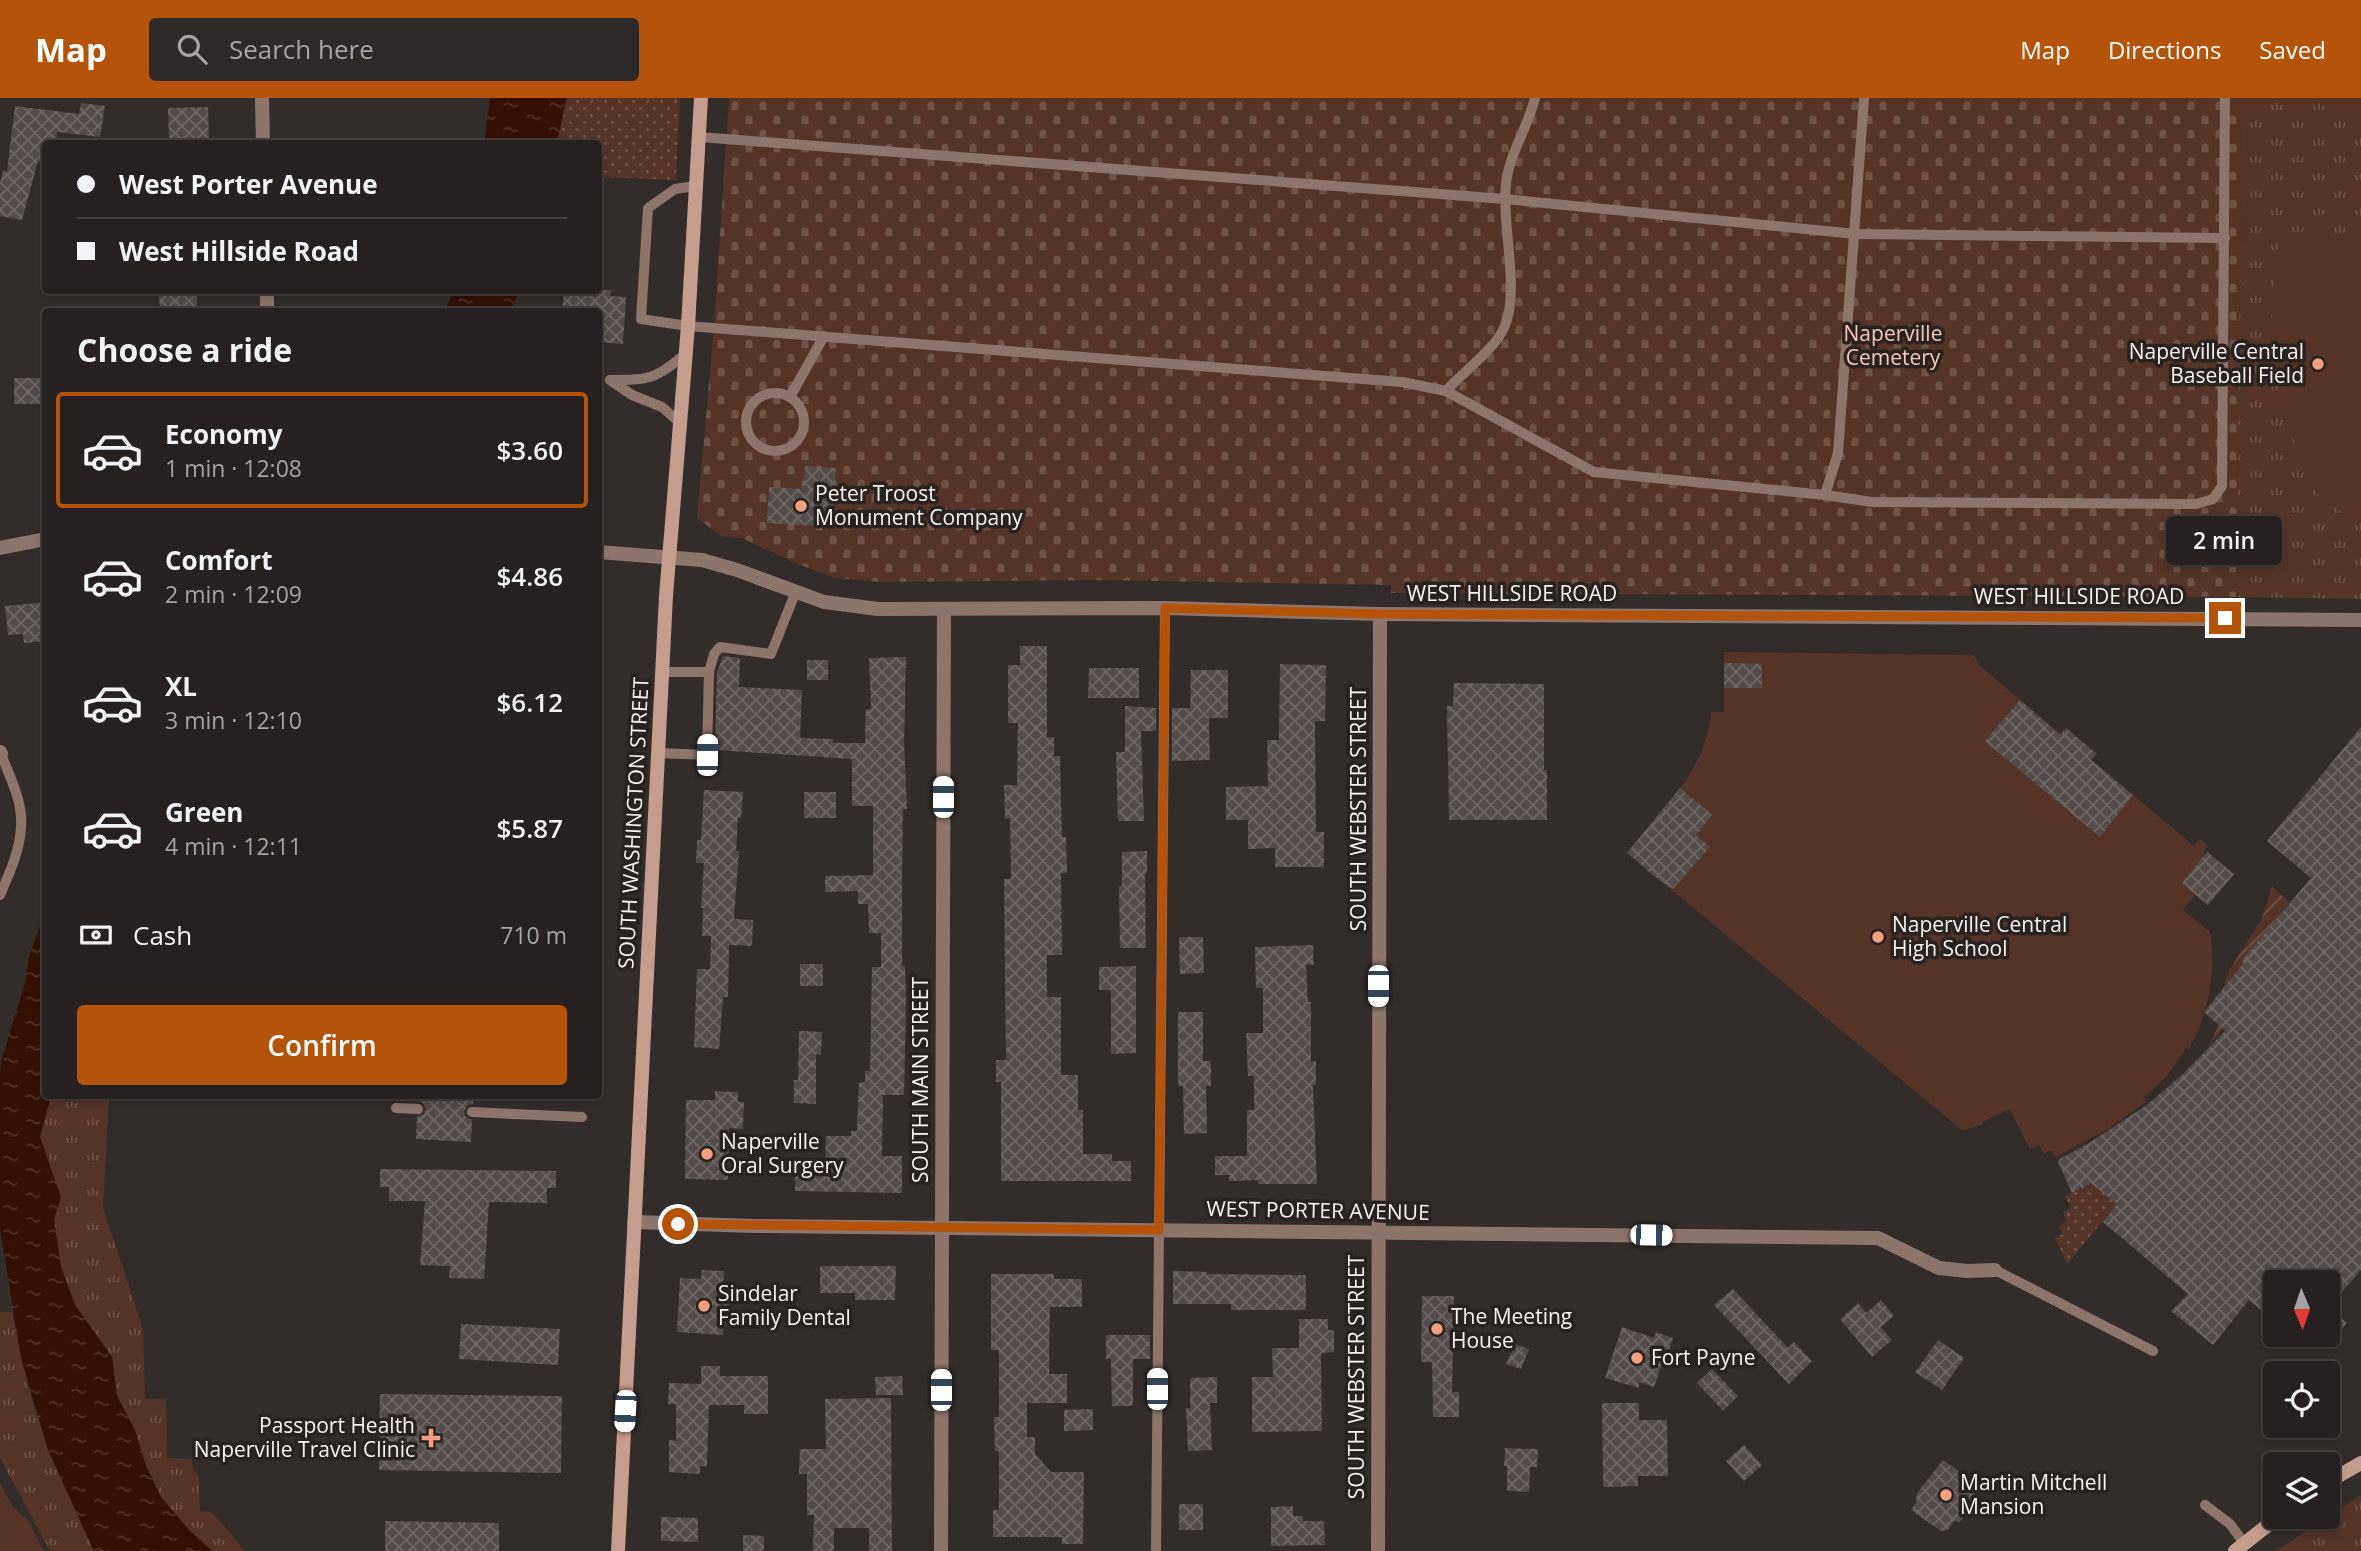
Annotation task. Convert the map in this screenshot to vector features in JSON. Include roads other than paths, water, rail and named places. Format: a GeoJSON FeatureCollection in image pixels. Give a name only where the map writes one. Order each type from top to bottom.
{"type":"FeatureCollection","features":[{"type":"Feature","properties":{"kind":"main road","name":"SOUTH WASHINGTON STREET"},"geometry":{"type":"LineString","coordinates":[[618,1551],[658,753],[701,98]]}},
{"type":"Feature","properties":{"kind":"main road"},"geometry":{"type":"LineString","coordinates":[[2340,1475],[2361,1463]]}},
{"type":"Feature","properties":{"kind":"main road"},"geometry":{"type":"LineString","coordinates":[[2240,1547],[2263,1529]]}},
{"type":"Feature","properties":{"kind":"street"},"geometry":{"type":"LineString","coordinates":[[262,98],[263,140]]}},
{"type":"Feature","properties":{"kind":"street"},"geometry":{"type":"LineString","coordinates":[[0,548],[42,540]]}},
{"type":"Feature","properties":{"kind":"street","name":"WEST HILLSIDE ROAD"},"geometry":{"type":"LineString","coordinates":[[602,551],[702,560],[824,601],[878,608],[1165,608],[1380,614],[2361,620]]}},
{"type":"Feature","properties":{"kind":"street","name":"SOUTH MAIN STREET"},"geometry":{"type":"LineString","coordinates":[[941,1551],[944,609]]}},
{"type":"Feature","properties":{"kind":"street","name":"SOUTH WEBSTER STREET"},"geometry":{"type":"LineString","coordinates":[[1378,1551],[1380,614]]}},
{"type":"Feature","properties":{"kind":"street","name":"WEST PORTER AVENUE"},"geometry":{"type":"LineString","coordinates":[[634,1222],[1878,1238],[1939,1268],[1995,1270]]}},
{"type":"Feature","properties":{"kind":"lane"},"geometry":{"type":"LineString","coordinates":[[1446,391],[1487,351],[1504,327],[1510,300],[1506,181],[1535,98]]}},
{"type":"Feature","properties":{"kind":"lane"},"geometry":{"type":"LineString","coordinates":[[1825,495],[1838,453],[1864,98]]}},
{"type":"Feature","properties":{"kind":"lane"},"geometry":{"type":"LineString","coordinates":[[695,186],[675,189],[648,208],[641,319],[688,326],[1402,382],[1446,391],[1594,472],[1872,502],[2196,504],[2213,499],[2222,485],[2225,98]]}},
{"type":"Feature","properties":{"kind":"lane"},"geometry":{"type":"LineString","coordinates":[[699,137],[1505,199],[1854,234],[2225,239]]}},
{"type":"Feature","properties":{"kind":"lane"},"geometry":{"type":"LineString","coordinates":[[790,397],[824,336]]}},
{"type":"Feature","properties":{"kind":"lane"},"geometry":{"type":"LineString","coordinates":[[679,422],[662,407],[632,395],[610,380],[645,380],[666,371],[685,354]]}},
{"type":"Feature","properties":{"kind":"lane"},"geometry":{"type":"LineString","coordinates":[[773,393],[790,397],[798,404],[804,423],[797,442],[779,451],[760,447],[752,441],[746,425],[750,407],[756,400],[773,393]]}},
{"type":"Feature","properties":{"kind":"lane"},"geometry":{"type":"LineString","coordinates":[[658,753],[707,755],[709,672],[714,654],[720,648],[771,653],[796,591]]}},
{"type":"Feature","properties":{"kind":"lane"},"geometry":{"type":"LineString","coordinates":[[1156,1551],[1165,608]]}},
{"type":"Feature","properties":{"kind":"lane"},"geometry":{"type":"LineString","coordinates":[[663,672],[709,672]]}},
{"type":"Feature","properties":{"kind":"lane"},"geometry":{"type":"LineString","coordinates":[[0,895],[16,856],[22,826],[18,798],[1,753]]}},
{"type":"Feature","properties":{"kind":"lane"},"geometry":{"type":"LineString","coordinates":[[396,1108],[418,1109]]}},
{"type":"Feature","properties":{"kind":"lane"},"geometry":{"type":"LineString","coordinates":[[472,1112],[582,1117]]}},
{"type":"Feature","properties":{"kind":"lane"},"geometry":{"type":"LineString","coordinates":[[1995,1270],[2154,1351]]}},
{"type":"Feature","properties":{"kind":"lane"},"geometry":{"type":"LineString","coordinates":[[2205,1505],[2230,1524],[2240,1547]]}},
{"type":"Feature","properties":{"kind":"water"},"geometry":{"type":"Polygon","coordinates":[[[490,98],[566,98],[558,140],[484,140],[490,98]]]}},
{"type":"Feature","properties":{"kind":"water"},"geometry":{"type":"Polygon","coordinates":[[[451,294],[518,294],[512,308],[446,308],[451,294]]]}},
{"type":"Feature","properties":{"kind":"water"},"geometry":{"type":"Polygon","coordinates":[[[42,920],[42,1099],[50,1099],[40,1137],[61,1197],[54,1219],[61,1267],[75,1305],[112,1357],[117,1396],[135,1430],[146,1466],[161,1497],[189,1530],[212,1551],[94,1551],[48,1450],[21,1358],[0,1228],[1,1062],[25,983],[29,957],[42,920]]]}},
{"type":"Feature","properties":{"kind":"place","name":"Naperville Central Baseball Field"},"geometry":{"type":"Point","coordinates":[2318,364]}},
{"type":"Feature","properties":{"kind":"place","name":"Peter Troost Monument Company"},"geometry":{"type":"Point","coordinates":[801,506]}},
{"type":"Feature","properties":{"kind":"place","name":"Naperville Central High School"},"geometry":{"type":"Point","coordinates":[1878,937]}},
{"type":"Feature","properties":{"kind":"place","name":"Naperville Oral Surgery"},"geometry":{"type":"Point","coordinates":[707,1154]}},
{"type":"Feature","properties":{"kind":"place","name":"Sindelar Family Dental"},"geometry":{"type":"Point","coordinates":[704,1306]}},
{"type":"Feature","properties":{"kind":"place","name":"The Meeting House"},"geometry":{"type":"Point","coordinates":[1437,1329]}},
{"type":"Feature","properties":{"kind":"place","name":"Fort Payne"},"geometry":{"type":"Point","coordinates":[1637,1358]}},
{"type":"Feature","properties":{"kind":"place","name":"Passport Health Naperville Travel Clinic"},"geometry":{"type":"Point","coordinates":[431,1438]}},
{"type":"Feature","properties":{"kind":"place","name":"Martin Mitchell Mansion"},"geometry":{"type":"Point","coordinates":[1946,1495]}},
{"type":"Feature","properties":{"kind":"park label","name":"Naperville Cemetery"},"geometry":{"type":"Point","coordinates":[1893,346]}}]}
